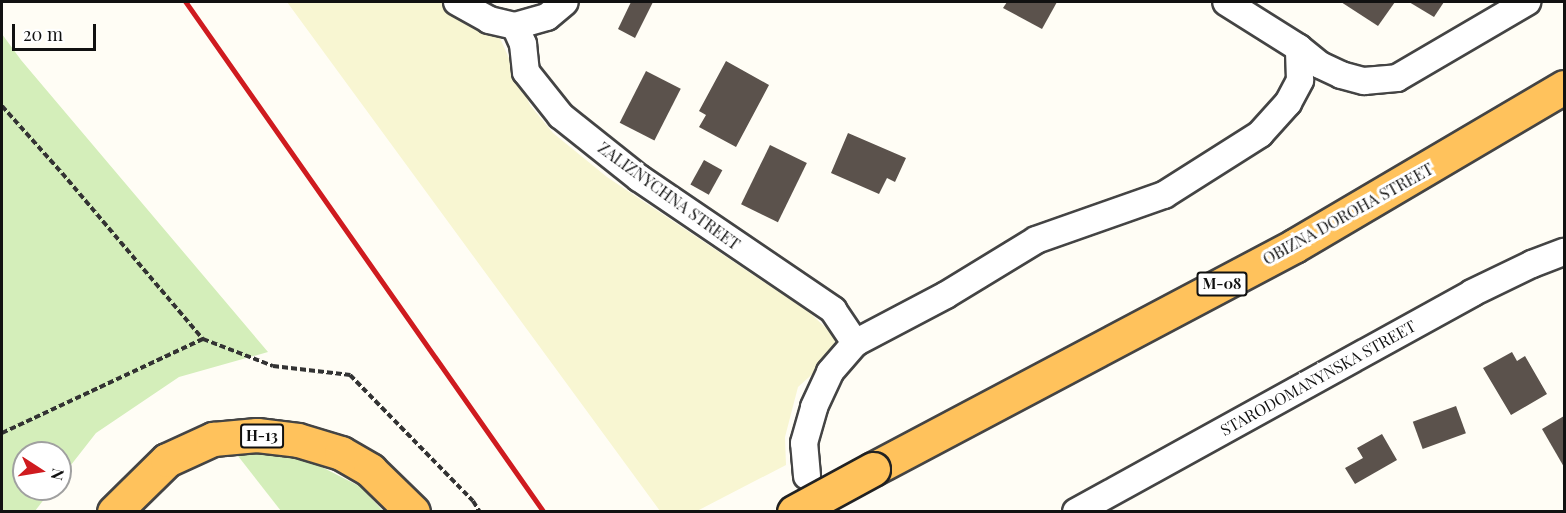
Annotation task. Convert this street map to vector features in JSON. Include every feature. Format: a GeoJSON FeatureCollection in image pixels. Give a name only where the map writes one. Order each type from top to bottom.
{"type":"FeatureCollection","features":[{"type":"Feature","properties":{"kind":"highway","name":"OBIZNA DOROHA STREET"},"geometry":{"type":"LineString","coordinates":[[794,512],[1294,246],[1564,87]]}},
{"type":"Feature","properties":{"kind":"highway","name":"Н-13"},"geometry":{"type":"LineString","coordinates":[[114,512],[167,460],[213,440],[257,435],[298,440],[341,453],[370,470],[413,512]]}},
{"type":"Feature","properties":{"kind":"street"},"geometry":{"type":"LineString","coordinates":[[457,2],[489,20],[515,26],[547,17],[566,2]]}},
{"type":"Feature","properties":{"kind":"street"},"geometry":{"type":"LineString","coordinates":[[1226,2],[1320,64],[1341,75],[1364,81],[1397,78],[1527,2]]}},
{"type":"Feature","properties":{"kind":"street","name":"ZALIZNYCHNA STREET"},"geometry":{"type":"LineString","coordinates":[[515,26],[523,44],[526,72],[561,116],[639,177],[833,310],[855,343]]}},
{"type":"Feature","properties":{"kind":"street"},"geometry":{"type":"LineString","coordinates":[[807,476],[804,443],[814,407],[830,372],[855,343],[945,295],[1036,240],[1164,195],[1260,134],[1288,103],[1300,81],[1299,48]]}},
{"type":"Feature","properties":{"kind":"street","name":"STARODOMANYNSKA STREET"},"geometry":{"type":"LineString","coordinates":[[1076,512],[1472,292],[1564,252]]}},
{"type":"Feature","properties":{"kind":"path"},"geometry":{"type":"LineString","coordinates":[[2,106],[203,339],[273,366],[350,375],[473,501],[480,512]]}},
{"type":"Feature","properties":{"kind":"path"},"geometry":{"type":"LineString","coordinates":[[2,433],[203,339]]}},
{"type":"Feature","properties":{"kind":"shaded area"},"geometry":{"type":"Polygon","coordinates":[[[287,2],[448,2],[499,36],[530,105],[553,133],[607,177],[810,313],[835,339],[838,351],[798,387],[785,437],[786,465],[697,511],[660,511],[287,2]]]}},
{"type":"Feature","properties":{"kind":"green space"},"geometry":{"type":"Polygon","coordinates":[[[2,34],[21,60],[268,352],[179,377],[96,433],[72,464],[72,441],[12,441],[12,501],[43,501],[35,511],[2,511],[2,34]]]}},
{"type":"Feature","properties":{"kind":"green space"},"geometry":{"type":"Polygon","coordinates":[[[259,452],[310,461],[361,487],[383,511],[281,511],[238,456],[259,452]]]}},
{"type":"Feature","properties":{"kind":"building"},"geometry":{"type":"Polygon","coordinates":[[[631,2],[653,2],[635,38],[618,29],[631,2]]]}},
{"type":"Feature","properties":{"kind":"building"},"geometry":{"type":"Polygon","coordinates":[[[1007,2],[1057,2],[1042,29],[1003,8],[1007,2]]]}},
{"type":"Feature","properties":{"kind":"building"},"geometry":{"type":"Polygon","coordinates":[[[1341,2],[1395,2],[1378,26],[1341,2]]]}},
{"type":"Feature","properties":{"kind":"building"},"geometry":{"type":"Polygon","coordinates":[[[1409,2],[1444,2],[1434,17],[1409,2]]]}},
{"type":"Feature","properties":{"kind":"building"},"geometry":{"type":"Polygon","coordinates":[[[726,61],[769,85],[736,147],[699,127],[706,115],[699,111],[726,61]]]}},
{"type":"Feature","properties":{"kind":"building"},"geometry":{"type":"Polygon","coordinates":[[[646,71],[681,89],[654,140],[620,123],[646,71]]]}},
{"type":"Feature","properties":{"kind":"building"},"geometry":{"type":"Polygon","coordinates":[[[848,133],[906,158],[895,182],[887,178],[879,194],[831,173],[848,133]]]}},
{"type":"Feature","properties":{"kind":"building"},"geometry":{"type":"Polygon","coordinates":[[[770,145],[807,163],[778,222],[741,204],[770,145]]]}},
{"type":"Feature","properties":{"kind":"building"},"geometry":{"type":"Polygon","coordinates":[[[704,160],[722,170],[709,195],[690,184],[704,160]]]}},
{"type":"Feature","properties":{"kind":"building"},"geometry":{"type":"Polygon","coordinates":[[[1512,352],[1517,361],[1525,356],[1547,394],[1511,415],[1483,368],[1512,352]]]}},
{"type":"Feature","properties":{"kind":"building"},"geometry":{"type":"Polygon","coordinates":[[[1456,406],[1466,433],[1423,449],[1413,422],[1456,406]]]}},
{"type":"Feature","properties":{"kind":"building"},"geometry":{"type":"Polygon","coordinates":[[[1564,416],[1564,467],[1542,429],[1564,416]]]}},
{"type":"Feature","properties":{"kind":"building"},"geometry":{"type":"Polygon","coordinates":[[[1382,434],[1397,460],[1355,484],[1345,468],[1363,458],[1357,448],[1382,434]]]}},
{"type":"Feature","properties":{"kind":"railway"},"geometry":{"type":"LineString","coordinates":[[186,2],[544,512]]}}]}
